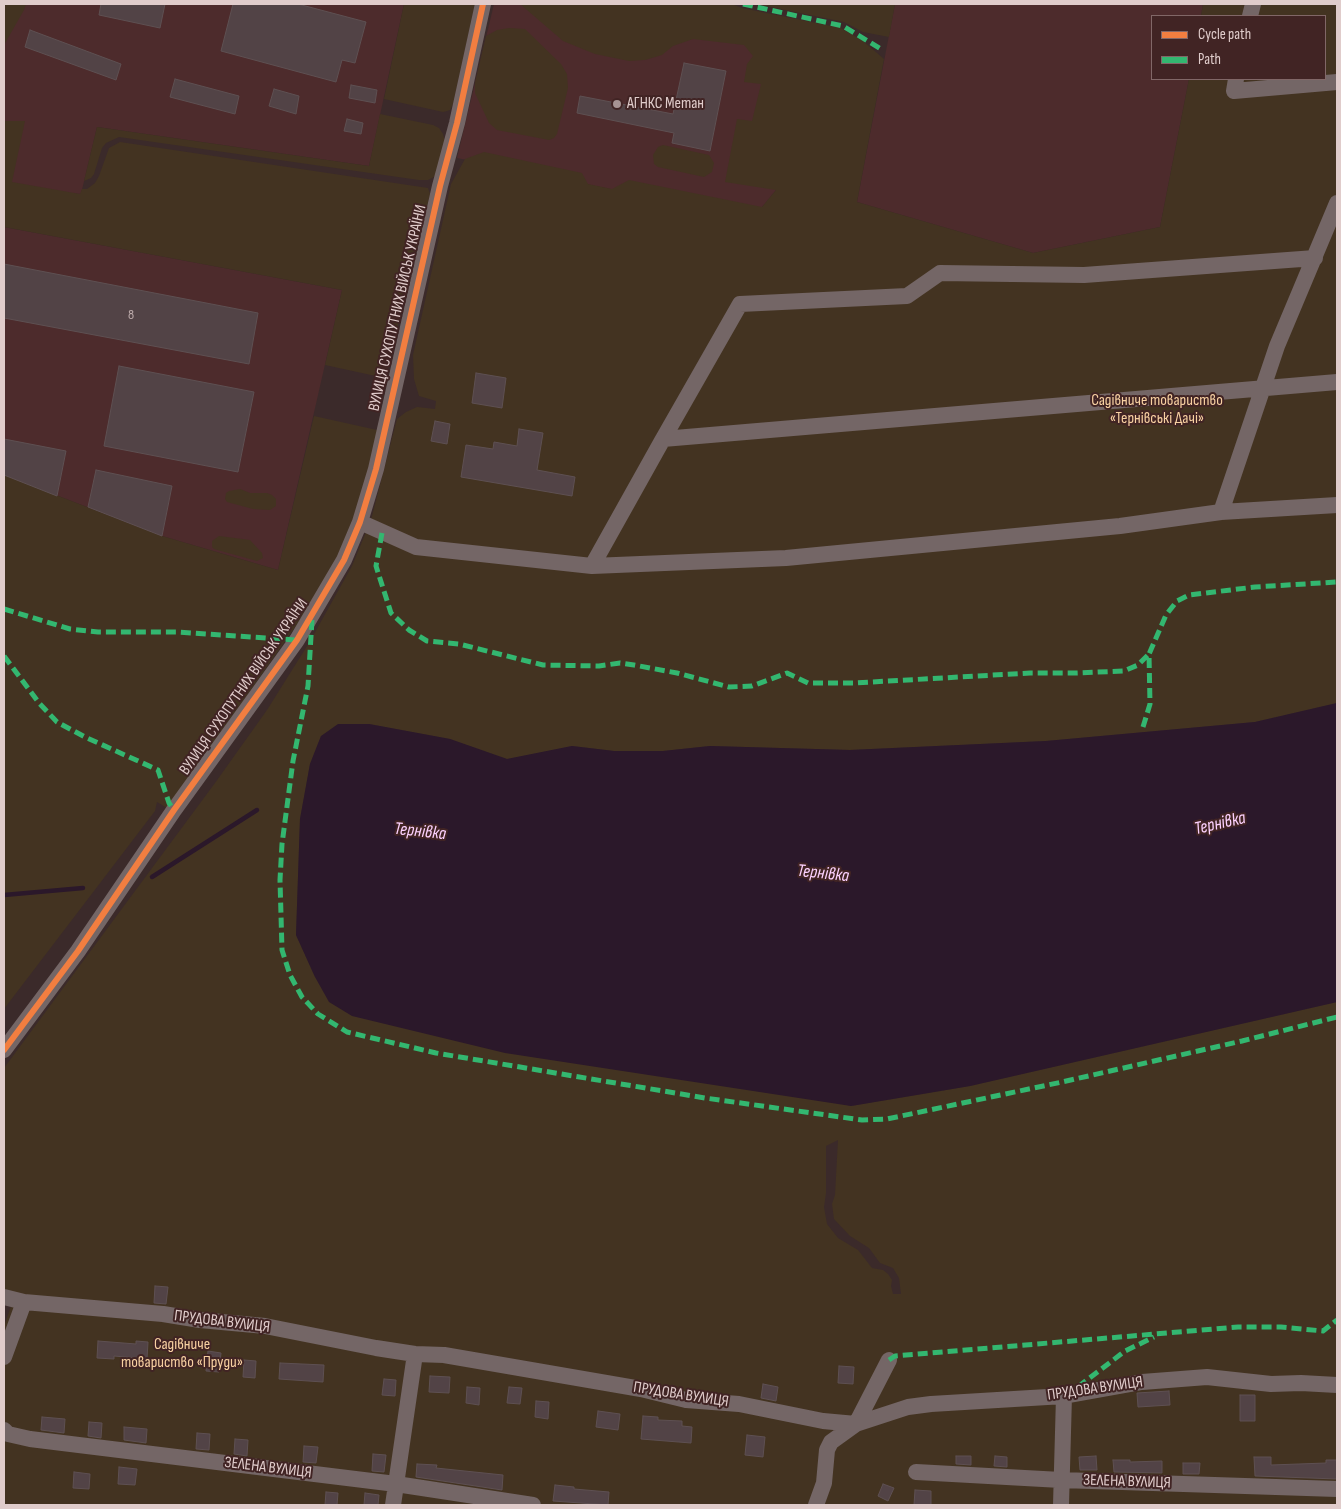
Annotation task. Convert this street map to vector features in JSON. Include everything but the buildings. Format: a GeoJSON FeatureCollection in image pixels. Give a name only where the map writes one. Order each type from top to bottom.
{"type":"FeatureCollection","features":[{"type":"Feature","properties":{"kind":"street","name":"ВУЛИЦЯ СУХОПУТНИХ ВІЙСЬК УКРАЇНИ"},"geometry":{"type":"LineString","coordinates":[[4,1050],[78,951],[174,810],[297,640],[344,560],[360,522],[376,469],[483,4]]}},
{"type":"Feature","properties":{"kind":"street"},"geometry":{"type":"LineString","coordinates":[[1236,80],[1234,91],[1337,82]]}},
{"type":"Feature","properties":{"kind":"street"},"geometry":{"type":"LineString","coordinates":[[1221,512],[1277,346],[1337,203]]}},
{"type":"Feature","properties":{"kind":"street"},"geometry":{"type":"LineString","coordinates":[[592,566],[740,304],[907,296],[940,273],[1084,275],[1315,258]]}},
{"type":"Feature","properties":{"kind":"street"},"geometry":{"type":"LineString","coordinates":[[663,439],[1337,382]]}},
{"type":"Feature","properties":{"kind":"street"},"geometry":{"type":"LineString","coordinates":[[360,522],[416,547],[592,566],[786,558],[1120,526],[1221,512],[1337,505]]}},
{"type":"Feature","properties":{"kind":"street","name":"ПРУДОВА ВУЛИЦЯ"},"geometry":{"type":"LineString","coordinates":[[4,1297],[24,1302],[163,1314],[200,1320],[265,1326],[376,1348],[415,1354],[444,1355],[641,1390],[686,1400],[739,1404],[823,1421],[856,1424],[908,1408],[931,1404],[1064,1396],[1142,1382],[1207,1377],[1271,1384],[1337,1385]]}},
{"type":"Feature","properties":{"kind":"street"},"geometry":{"type":"LineString","coordinates":[[4,1357],[24,1302]]}},
{"type":"Feature","properties":{"kind":"street"},"geometry":{"type":"LineString","coordinates":[[393,1505],[415,1354]]}},
{"type":"Feature","properties":{"kind":"street"},"geometry":{"type":"LineString","coordinates":[[816,1505],[824,1483],[827,1450],[831,1442],[856,1424],[890,1360]]}},
{"type":"Feature","properties":{"kind":"street"},"geometry":{"type":"LineString","coordinates":[[1061,1505],[1064,1396]]}},
{"type":"Feature","properties":{"kind":"street","name":"ЗЕЛЕНА ВУЛИЦЯ"},"geometry":{"type":"LineString","coordinates":[[4,1430],[8,1434],[30,1439],[396,1484],[533,1505]]}},
{"type":"Feature","properties":{"kind":"street","name":"ЗЕЛЕНА ВУЛИЦЯ"},"geometry":{"type":"LineString","coordinates":[[916,1472],[1061,1480],[1337,1489]]}},
{"type":"Feature","properties":{"kind":"shaded area"},"geometry":{"type":"Polygon","coordinates":[[[4,4],[404,4],[369,166],[97,127],[81,194],[4,189],[4,4]]]}},
{"type":"Feature","properties":{"kind":"shaded area"},"geometry":{"type":"Polygon","coordinates":[[[494,4],[672,4],[810,32],[776,190],[753,218],[457,158],[494,4]]]}},
{"type":"Feature","properties":{"kind":"shaded area"},"geometry":{"type":"Polygon","coordinates":[[[895,4],[1203,4],[1201,15],[1151,15],[1151,80],[1189,80],[1160,227],[1033,253],[857,202],[895,4]]]}},
{"type":"Feature","properties":{"kind":"shaded area"},"geometry":{"type":"Polygon","coordinates":[[[4,227],[342,290],[278,570],[162,536],[4,475],[4,227]]]}},
{"type":"Feature","properties":{"kind":"green space"},"geometry":{"type":"Polygon","coordinates":[[[4,4],[26,4],[4,45],[4,4]]]}},
{"type":"Feature","properties":{"kind":"green space"},"geometry":{"type":"Polygon","coordinates":[[[404,4],[475,4],[453,104],[450,110],[443,112],[384,99],[404,4]]]}},
{"type":"Feature","properties":{"kind":"green space"},"geometry":{"type":"Polygon","coordinates":[[[520,4],[732,4],[742,8],[841,28],[863,41],[884,59],[857,202],[1033,253],[1160,227],[1189,80],[1326,80],[1326,15],[1201,15],[1203,4],[1337,4],[1337,703],[1255,722],[1046,741],[850,750],[710,746],[663,751],[614,751],[572,746],[507,759],[450,739],[369,724],[321,736],[310,764],[300,819],[296,935],[315,977],[851,1106],[970,1086],[1337,1002],[1337,1505],[4,1505],[4,1326],[11,1306],[4,1292],[4,1068],[215,783],[267,710],[309,643],[352,566],[371,520],[397,419],[417,407],[435,409],[436,401],[419,396],[414,379],[413,355],[451,184],[465,159],[484,152],[582,173],[588,184],[612,189],[629,180],[762,207],[776,190],[725,182],[737,119],[752,121],[761,84],[744,82],[747,64],[753,56],[744,45],[693,39],[673,46],[662,55],[645,60],[629,61],[595,54],[563,41],[520,4]],[[838,1140],[826,1146],[826,1193],[824,1207],[827,1224],[838,1238],[858,1250],[872,1268],[883,1270],[888,1274],[892,1280],[893,1294],[901,1294],[899,1278],[893,1268],[880,1263],[869,1248],[850,1236],[834,1219],[832,1204],[835,1195],[838,1140]]]}},
{"type":"Feature","properties":{"kind":"green space"},"geometry":{"type":"Polygon","coordinates":[[[756,4],[895,4],[889,37],[863,32],[844,22],[756,4]]]}},
{"type":"Feature","properties":{"kind":"green space"},"geometry":{"type":"Polygon","coordinates":[[[509,28],[525,29],[561,64],[567,74],[568,88],[557,134],[549,140],[497,130],[489,123],[475,93],[475,83],[486,36],[497,30],[509,28]]]}},
{"type":"Feature","properties":{"kind":"green space"},"geometry":{"type":"Polygon","coordinates":[[[380,114],[433,125],[439,128],[445,141],[438,171],[434,177],[428,180],[419,180],[119,137],[106,143],[102,148],[94,174],[91,178],[84,181],[97,127],[369,166],[380,114]]]}},
{"type":"Feature","properties":{"kind":"green space"},"geometry":{"type":"Polygon","coordinates":[[[4,121],[25,121],[12,182],[80,194],[82,189],[87,189],[95,183],[109,148],[120,142],[428,188],[430,194],[385,378],[325,365],[342,290],[4,227],[4,121]]]}},
{"type":"Feature","properties":{"kind":"green space"},"geometry":{"type":"Polygon","coordinates":[[[663,145],[709,155],[714,163],[712,172],[704,177],[658,167],[654,164],[653,155],[658,147],[663,145]]]}},
{"type":"Feature","properties":{"kind":"green space"},"geometry":{"type":"Polygon","coordinates":[[[314,416],[377,430],[374,453],[355,519],[338,557],[298,623],[167,808],[157,802],[155,811],[4,1009],[4,475],[162,536],[278,570],[314,416]]]}},
{"type":"Feature","properties":{"kind":"green space"},"geometry":{"type":"Polygon","coordinates":[[[240,489],[250,493],[267,493],[272,495],[276,499],[276,506],[270,510],[253,509],[227,502],[225,499],[226,493],[240,489]]]}},
{"type":"Feature","properties":{"kind":"green space"},"geometry":{"type":"Polygon","coordinates":[[[219,536],[250,540],[262,553],[263,558],[257,561],[214,549],[212,541],[219,536]]]}},
{"type":"Feature","properties":{"kind":"water"},"geometry":{"type":"Polygon","coordinates":[[[1337,703],[1337,1002],[970,1086],[851,1106],[505,1053],[352,1016],[329,1002],[315,977],[296,935],[300,819],[310,764],[321,736],[338,724],[369,724],[450,739],[507,759],[572,746],[614,751],[663,751],[710,746],[850,750],[1046,741],[1255,722],[1337,703]]]}},
{"type":"Feature","properties":{"kind":"waterway","name":"Тернівка"},"geometry":{"type":"LineString","coordinates":[[152,877],[257,810]]}},
{"type":"Feature","properties":{"kind":"waterway","name":"Тернівка"},"geometry":{"type":"LineString","coordinates":[[4,895],[83,888]]}},
{"type":"Feature","properties":{"kind":"marked path"},"geometry":{"type":"LineString","coordinates":[[743,4],[843,26],[881,49]]}},
{"type":"Feature","properties":{"kind":"marked path"},"geometry":{"type":"LineString","coordinates":[[382,533],[376,566],[391,613],[409,630],[427,641],[459,644],[543,665],[599,666],[620,663],[677,673],[729,687],[752,686],[787,673],[808,683],[854,683],[1030,673],[1124,671],[1138,665],[1149,654]]}},
{"type":"Feature","properties":{"kind":"marked path"},"geometry":{"type":"LineString","coordinates":[[1143,727],[1150,704],[1149,654],[1166,615],[1177,601],[1189,595],[1255,587],[1337,582]]}},
{"type":"Feature","properties":{"kind":"marked path"},"geometry":{"type":"LineString","coordinates":[[4,609],[70,629],[98,632],[176,632],[297,640]]}},
{"type":"Feature","properties":{"kind":"marked path"},"geometry":{"type":"LineString","coordinates":[[312,620],[308,686],[293,761],[282,844],[280,880],[282,950],[290,975],[302,997],[318,1014],[347,1032],[436,1053],[705,1098],[862,1120],[887,1119],[1062,1082],[1242,1041],[1337,1017]]}},
{"type":"Feature","properties":{"kind":"marked path"},"geometry":{"type":"LineString","coordinates":[[4,656],[39,703],[57,722],[85,737],[158,770],[169,803],[174,810]]}},
{"type":"Feature","properties":{"kind":"marked path"},"geometry":{"type":"LineString","coordinates":[[889,1360],[895,1356],[1238,1327],[1281,1327],[1323,1331],[1337,1320]]}},
{"type":"Feature","properties":{"kind":"marked path"},"geometry":{"type":"LineString","coordinates":[[1066,1396],[1125,1351],[1154,1337]]}},
{"type":"Feature","properties":{"kind":"cycle path"},"geometry":{"type":"LineString","coordinates":[[4,1050],[78,951],[174,810],[297,640],[344,560],[360,522],[376,469],[483,4]]}},
{"type":"Feature","properties":{"kind":"place","name":"АГНКС Метан"},"geometry":{"type":"Point","coordinates":[617,104]}},
{"type":"Feature","properties":{"kind":"park label","name":"Садівниче товариство «Тернівські Дачі»"},"geometry":{"type":"Point","coordinates":[1157,410]}},
{"type":"Feature","properties":{"kind":"park label","name":"Садівниче товариство «Пруди»"},"geometry":{"type":"Point","coordinates":[182,1354]}}]}
